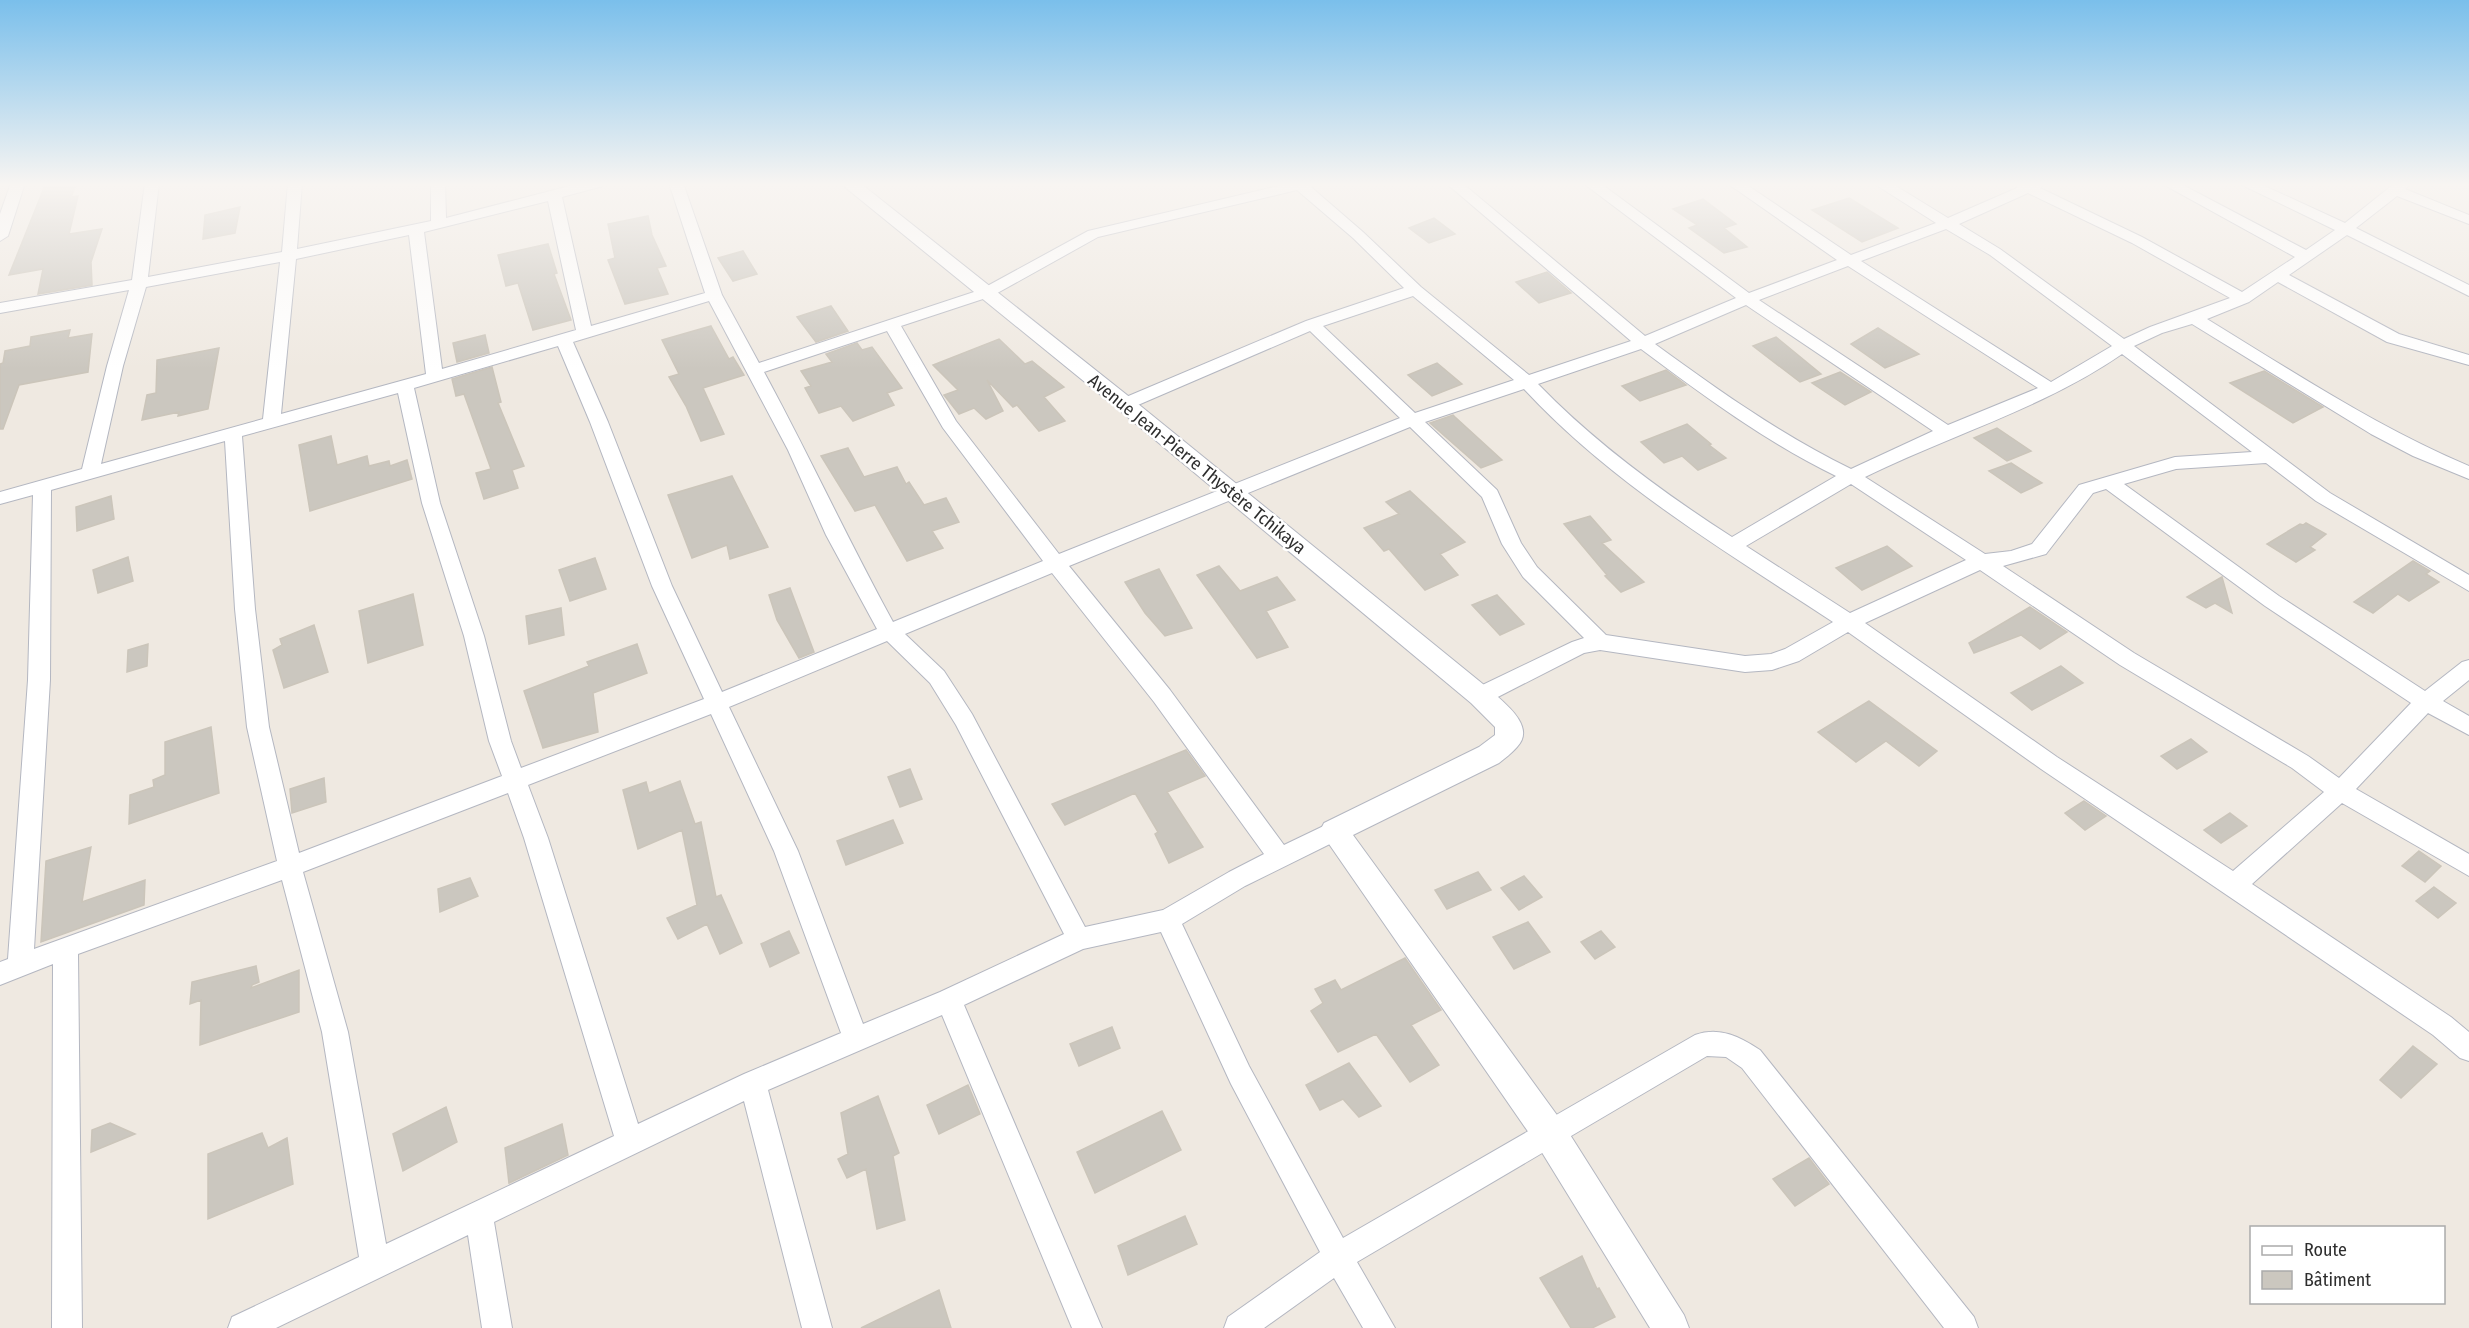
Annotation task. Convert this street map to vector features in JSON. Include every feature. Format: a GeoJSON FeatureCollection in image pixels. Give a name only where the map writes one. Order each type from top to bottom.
{"type":"FeatureCollection","features":[{"type":"Feature","properties":{"kind":"street"},"geometry":{"type":"LineString","coordinates":[[90,473],[115,366],[139,284],[144,245]]}},
{"type":"Feature","properties":{"kind":"street"},"geometry":{"type":"LineString","coordinates":[[271,423],[279,328],[291,245]]}},
{"type":"Feature","properties":{"kind":"street"},"geometry":{"type":"LineString","coordinates":[[0,309],[343,245]]}},
{"type":"Feature","properties":{"kind":"street"},"geometry":{"type":"LineString","coordinates":[[418,245],[435,377]]}},
{"type":"Feature","properties":{"kind":"street"},"geometry":{"type":"LineString","coordinates":[[565,245],[585,334]]}},
{"type":"Feature","properties":{"kind":"street"},"geometry":{"type":"LineString","coordinates":[[695,245],[714,295],[797,450],[836,535],[888,631],[937,677],[964,720],[1079,939]]}},
{"type":"Feature","properties":{"kind":"street","name":"Avenue Jean-Pierre Thystère Tchikaya"},"geometry":{"type":"LineString","coordinates":[[926,245],[1231,491],[1480,696],[1508,723],[1509,739],[1489,755],[1334,831]]}},
{"type":"Feature","properties":{"kind":"street"},"geometry":{"type":"LineString","coordinates":[[753,370],[986,293],[1073,245]]}},
{"type":"Feature","properties":{"kind":"street"},"geometry":{"type":"LineString","coordinates":[[1368,245],[1415,290],[1527,382],[1559,416],[1604,454],[1698,524],[1849,622],[2049,763],[2442,1026],[2469,1049]]}},
{"type":"Feature","properties":{"kind":"street"},"geometry":{"type":"LineString","coordinates":[[1527,245],[1643,343],[1707,391],[1762,428],[1851,477],[2127,659],[2300,762],[2340,791],[2469,866]]}},
{"type":"Feature","properties":{"kind":"street"},"geometry":{"type":"LineString","coordinates":[[1674,245],[1747,299],[1948,433]]}},
{"type":"Feature","properties":{"kind":"street"},"geometry":{"type":"LineString","coordinates":[[1826,245],[2051,389]]}},
{"type":"Feature","properties":{"kind":"street"},"geometry":{"type":"LineString","coordinates":[[42,486],[39,680],[10,970],[66,947],[216,895],[716,703],[1231,491],[1412,420],[1643,343],[1747,299],[1891,245]]}},
{"type":"Feature","properties":{"kind":"street"},"geometry":{"type":"LineString","coordinates":[[1983,245],[2124,345],[2323,496],[2469,584]]}},
{"type":"Feature","properties":{"kind":"street"},"geometry":{"type":"LineString","coordinates":[[2145,245],[2243,298]]}},
{"type":"Feature","properties":{"kind":"street"},"geometry":{"type":"LineString","coordinates":[[2285,245],[2304,255]]}},
{"type":"Feature","properties":{"kind":"street"},"geometry":{"type":"LineString","coordinates":[[1732,545],[1851,477],[1902,451],[2051,389],[2095,365],[2124,345],[2156,330],[2194,318],[2243,298],[2320,245]]}},
{"type":"Feature","properties":{"kind":"street"},"geometry":{"type":"LineString","coordinates":[[2375,245],[2469,291]]}},
{"type":"Feature","properties":{"kind":"street"},"geometry":{"type":"LineString","coordinates":[[2277,275],[2393,338],[2469,360]]}},
{"type":"Feature","properties":{"kind":"street"},"geometry":{"type":"LineString","coordinates":[[1125,404],[1312,324],[1415,290]]}},
{"type":"Feature","properties":{"kind":"street"},"geometry":{"type":"LineString","coordinates":[[0,498],[435,377],[714,295]]}},
{"type":"Feature","properties":{"kind":"street"},"geometry":{"type":"LineString","coordinates":[[2194,318],[2377,430],[2419,452],[2469,473]]}},
{"type":"Feature","properties":{"kind":"street"},"geometry":{"type":"LineString","coordinates":[[1312,324],[1490,494],[1512,544],[1530,573],[1600,642]]}},
{"type":"Feature","properties":{"kind":"street"},"geometry":{"type":"LineString","coordinates":[[892,325],[949,424],[1056,564],[1162,696],[1280,858]]}},
{"type":"Feature","properties":{"kind":"street"},"geometry":{"type":"LineString","coordinates":[[564,340],[599,422],[662,586],[786,851],[856,1038]]}},
{"type":"Feature","properties":{"kind":"street"},"geometry":{"type":"LineString","coordinates":[[405,385],[431,503],[474,636],[497,732],[536,838],[630,1143]]}},
{"type":"Feature","properties":{"kind":"street"},"geometry":{"type":"LineString","coordinates":[[233,434],[245,609],[258,727],[290,866],[334,1032],[375,1263]]}},
{"type":"Feature","properties":{"kind":"street"},"geometry":{"type":"LineString","coordinates":[[1480,696],[1579,647],[1600,642],[1745,664],[1772,662],[1792,655],[1849,622],[1980,562],[2013,558],[2038,549],[2086,489],[2175,463],[2269,457]]}},
{"type":"Feature","properties":{"kind":"street"},"geometry":{"type":"LineString","coordinates":[[2109,482],[2160,524],[2302,621],[2426,703],[2469,726]]}},
{"type":"Feature","properties":{"kind":"street"},"geometry":{"type":"LineString","coordinates":[[2234,885],[2340,791],[2426,703],[2469,668]]}},
{"type":"Feature","properties":{"kind":"street"},"geometry":{"type":"LineString","coordinates":[[243,1328],[753,1083],[949,1000],[1079,939],[1168,920],[1237,879],[1334,831],[1550,1134],[1671,1328]]}},
{"type":"Feature","properties":{"kind":"street"},"geometry":{"type":"LineString","coordinates":[[1168,920],[1240,1075],[1338,1257],[1380,1328]]}},
{"type":"Feature","properties":{"kind":"street"},"geometry":{"type":"LineString","coordinates":[[66,947],[68,1328]]}},
{"type":"Feature","properties":{"kind":"street"},"geometry":{"type":"LineString","coordinates":[[949,1000],[1087,1328]]}},
{"type":"Feature","properties":{"kind":"street"},"geometry":{"type":"LineString","coordinates":[[1239,1328],[1338,1257],[1704,1044],[1730,1045],[1751,1059],[1963,1328]]}},
{"type":"Feature","properties":{"kind":"street"},"geometry":{"type":"LineString","coordinates":[[753,1083],[817,1328]]}},
{"type":"Feature","properties":{"kind":"street"},"geometry":{"type":"LineString","coordinates":[[479,1216],[497,1328]]}},
{"type":"Feature","properties":{"kind":"building"},"geometry":{"type":"Polygon","coordinates":[[[21,245],[97,245],[91,262],[92,285],[38,294],[43,269],[9,275],[21,245]]]}},
{"type":"Feature","properties":{"kind":"building"},"geometry":{"type":"Polygon","coordinates":[[[548,245],[557,273],[554,274],[571,320],[533,330],[518,283],[506,286],[498,255],[548,245]]]}},
{"type":"Feature","properties":{"kind":"building"},"geometry":{"type":"Polygon","coordinates":[[[612,245],[657,245],[666,266],[657,268],[668,294],[625,304],[608,260],[615,258],[612,245]]]}},
{"type":"Feature","properties":{"kind":"building"},"geometry":{"type":"Polygon","coordinates":[[[1713,245],[1745,245],[1747,247],[1724,253],[1713,245]]]}},
{"type":"Feature","properties":{"kind":"building"},"geometry":{"type":"Polygon","coordinates":[[[743,251],[757,274],[733,281],[718,258],[743,251]]]}},
{"type":"Feature","properties":{"kind":"building"},"geometry":{"type":"Polygon","coordinates":[[[1547,272],[1571,293],[1539,303],[1516,282],[1547,272]]]}},
{"type":"Feature","properties":{"kind":"building"},"geometry":{"type":"Polygon","coordinates":[[[831,306],[848,331],[816,342],[797,317],[831,306]]]}},
{"type":"Feature","properties":{"kind":"building"},"geometry":{"type":"Polygon","coordinates":[[[711,326],[729,359],[733,357],[744,375],[703,388],[724,434],[701,441],[686,406],[669,377],[679,374],[662,340],[711,326]]]}},
{"type":"Feature","properties":{"kind":"building"},"geometry":{"type":"Polygon","coordinates":[[[1878,328],[1919,354],[1885,368],[1851,344],[1878,328]]]}},
{"type":"Feature","properties":{"kind":"building"},"geometry":{"type":"Polygon","coordinates":[[[70,330],[68,338],[92,334],[88,372],[19,385],[3,429],[0,429],[0,364],[3,363],[5,351],[30,346],[31,337],[70,330]]]}},
{"type":"Feature","properties":{"kind":"building"},"geometry":{"type":"Polygon","coordinates":[[[485,335],[489,353],[457,362],[453,343],[485,335]]]}},
{"type":"Feature","properties":{"kind":"building"},"geometry":{"type":"Polygon","coordinates":[[[1776,337],[1821,374],[1800,382],[1753,346],[1776,337]]]}},
{"type":"Feature","properties":{"kind":"building"},"geometry":{"type":"Polygon","coordinates":[[[999,339],[1025,364],[1032,361],[1064,387],[1044,397],[1065,421],[1039,431],[1017,405],[1013,407],[987,380],[1003,411],[986,419],[974,408],[959,414],[944,395],[958,390],[933,365],[999,339]]]}},
{"type":"Feature","properties":{"kind":"building"},"geometry":{"type":"Polygon","coordinates":[[[857,343],[862,350],[872,347],[902,388],[887,393],[894,405],[853,421],[841,406],[819,413],[805,388],[811,386],[801,371],[832,362],[826,354],[857,343]]]}},
{"type":"Feature","properties":{"kind":"building"},"geometry":{"type":"Polygon","coordinates":[[[219,348],[208,409],[178,416],[179,412],[142,420],[147,395],[156,393],[157,360],[219,348]]]}},
{"type":"Feature","properties":{"kind":"building"},"geometry":{"type":"Polygon","coordinates":[[[1437,363],[1462,384],[1432,396],[1408,375],[1437,363]]]}},
{"type":"Feature","properties":{"kind":"building"},"geometry":{"type":"Polygon","coordinates":[[[492,367],[501,402],[498,403],[524,466],[512,470],[518,488],[484,499],[476,473],[491,469],[464,394],[456,396],[452,379],[492,367]]]}},
{"type":"Feature","properties":{"kind":"building"},"geometry":{"type":"Polygon","coordinates":[[[1666,370],[1686,385],[1640,401],[1622,386],[1666,370]]]}},
{"type":"Feature","properties":{"kind":"building"},"geometry":{"type":"Polygon","coordinates":[[[2264,371],[2323,407],[2293,423],[2230,383],[2264,371]]]}},
{"type":"Feature","properties":{"kind":"building"},"geometry":{"type":"Polygon","coordinates":[[[1840,372],[1871,392],[1845,405],[1812,383],[1840,372]]]}},
{"type":"Feature","properties":{"kind":"building"},"geometry":{"type":"Polygon","coordinates":[[[1453,415],[1502,460],[1481,468],[1430,423],[1453,415]]]}},
{"type":"Feature","properties":{"kind":"building"},"geometry":{"type":"Polygon","coordinates":[[[1687,424],[1726,458],[1698,470],[1682,456],[1664,463],[1641,442],[1687,424]]]}},
{"type":"Feature","properties":{"kind":"building"},"geometry":{"type":"Polygon","coordinates":[[[1997,428],[2031,451],[2007,461],[1974,438],[1997,428]]]}},
{"type":"Feature","properties":{"kind":"building"},"geometry":{"type":"Polygon","coordinates":[[[331,436],[337,465],[367,456],[369,466],[389,461],[390,466],[407,460],[412,479],[310,511],[299,445],[331,436]]]}},
{"type":"Feature","properties":{"kind":"building"},"geometry":{"type":"Polygon","coordinates":[[[848,448],[864,477],[897,467],[906,484],[909,482],[924,505],[946,498],[959,522],[932,531],[943,548],[907,561],[875,505],[855,511],[821,456],[848,448]]]}},
{"type":"Feature","properties":{"kind":"building"},"geometry":{"type":"Polygon","coordinates":[[[2011,463],[2042,483],[2021,493],[1989,471],[2011,463]]]}},
{"type":"Feature","properties":{"kind":"building"},"geometry":{"type":"Polygon","coordinates":[[[732,476],[768,547],[730,559],[727,545],[692,558],[668,495],[732,476]]]}},
{"type":"Feature","properties":{"kind":"building"},"geometry":{"type":"Polygon","coordinates":[[[1410,491],[1465,542],[1440,554],[1458,575],[1425,590],[1389,549],[1384,551],[1364,528],[1399,514],[1386,502],[1410,491]]]}},
{"type":"Feature","properties":{"kind":"building"},"geometry":{"type":"Polygon","coordinates":[[[111,496],[114,519],[77,531],[76,507],[111,496]]]}},
{"type":"Feature","properties":{"kind":"building"},"geometry":{"type":"Polygon","coordinates":[[[1590,516],[1611,540],[1602,543],[1644,582],[1621,592],[1605,576],[1607,575],[1564,524],[1590,516]]]}},
{"type":"Feature","properties":{"kind":"building"},"geometry":{"type":"Polygon","coordinates":[[[2306,523],[2326,534],[2310,547],[2315,550],[2296,562],[2267,544],[2300,524],[2306,523]]]}},
{"type":"Feature","properties":{"kind":"building"},"geometry":{"type":"Polygon","coordinates":[[[1887,546],[1912,566],[1862,590],[1836,568],[1887,546]]]}},
{"type":"Feature","properties":{"kind":"building"},"geometry":{"type":"Polygon","coordinates":[[[128,557],[133,581],[98,593],[93,570],[128,557]]]}},
{"type":"Feature","properties":{"kind":"building"},"geometry":{"type":"Polygon","coordinates":[[[595,558],[606,589],[570,601],[559,570],[595,558]]]}},
{"type":"Feature","properties":{"kind":"building"},"geometry":{"type":"Polygon","coordinates":[[[2413,561],[2430,571],[2426,574],[2439,582],[2409,601],[2398,594],[2373,613],[2354,602],[2413,561]]]}},
{"type":"Feature","properties":{"kind":"building"},"geometry":{"type":"Polygon","coordinates":[[[1219,566],[1240,591],[1277,577],[1295,600],[1266,611],[1288,647],[1257,658],[1197,575],[1219,566]]]}},
{"type":"Feature","properties":{"kind":"building"},"geometry":{"type":"Polygon","coordinates":[[[1159,569],[1192,628],[1165,636],[1145,613],[1125,582],[1159,569]]]}},
{"type":"Feature","properties":{"kind":"building"},"geometry":{"type":"Polygon","coordinates":[[[2222,577],[2232,613],[2215,603],[2206,608],[2187,597],[2222,577]]]}},
{"type":"Feature","properties":{"kind":"building"},"geometry":{"type":"Polygon","coordinates":[[[790,588],[814,652],[799,658],[777,620],[769,595],[790,588]]]}},
{"type":"Feature","properties":{"kind":"building"},"geometry":{"type":"Polygon","coordinates":[[[413,594],[423,645],[368,663],[359,611],[413,594]]]}},
{"type":"Feature","properties":{"kind":"building"},"geometry":{"type":"Polygon","coordinates":[[[1497,595],[1524,624],[1500,635],[1472,605],[1497,595]]]}},
{"type":"Feature","properties":{"kind":"building"},"geometry":{"type":"Polygon","coordinates":[[[2030,607],[2067,632],[2040,649],[2021,635],[1974,653],[1969,643],[2030,607]]]}},
{"type":"Feature","properties":{"kind":"building"},"geometry":{"type":"Polygon","coordinates":[[[561,608],[564,635],[529,644],[526,616],[561,608]]]}},
{"type":"Feature","properties":{"kind":"building"},"geometry":{"type":"Polygon","coordinates":[[[314,625],[328,672],[284,688],[273,650],[282,645],[280,639],[314,625]]]}},
{"type":"Feature","properties":{"kind":"building"},"geometry":{"type":"Polygon","coordinates":[[[148,644],[147,666],[127,672],[128,650],[148,644]]]}},
{"type":"Feature","properties":{"kind":"building"},"geometry":{"type":"Polygon","coordinates":[[[637,644],[647,673],[593,693],[598,732],[543,748],[524,691],[589,666],[587,662],[637,644]]]}},
{"type":"Feature","properties":{"kind":"building"},"geometry":{"type":"Polygon","coordinates":[[[2061,666],[2083,683],[2032,710],[2011,693],[2061,666]]]}},
{"type":"Feature","properties":{"kind":"building"},"geometry":{"type":"Polygon","coordinates":[[[1869,701],[1937,751],[1919,766],[1886,741],[1856,762],[1818,732],[1869,701]]]}},
{"type":"Feature","properties":{"kind":"building"},"geometry":{"type":"Polygon","coordinates":[[[211,727],[219,793],[129,824],[130,795],[154,787],[153,780],[165,775],[165,742],[211,727]]]}},
{"type":"Feature","properties":{"kind":"building"},"geometry":{"type":"Polygon","coordinates":[[[2191,739],[2207,752],[2177,769],[2161,756],[2191,739]]]}},
{"type":"Feature","properties":{"kind":"building"},"geometry":{"type":"Polygon","coordinates":[[[1186,750],[1205,776],[1167,792],[1203,847],[1169,863],[1155,834],[1158,832],[1135,793],[1065,825],[1052,804],[1186,750]]]}},
{"type":"Feature","properties":{"kind":"building"},"geometry":{"type":"Polygon","coordinates":[[[910,769],[922,799],[900,807],[888,777],[910,769]]]}},
{"type":"Feature","properties":{"kind":"building"},"geometry":{"type":"Polygon","coordinates":[[[324,778],[326,802],[292,813],[290,789],[324,778]]]}},
{"type":"Feature","properties":{"kind":"building"},"geometry":{"type":"Polygon","coordinates":[[[680,781],[695,824],[701,822],[716,897],[721,895],[742,943],[720,954],[707,924],[678,939],[667,918],[697,905],[682,830],[638,849],[623,790],[646,782],[649,793],[680,781]]]}},
{"type":"Feature","properties":{"kind":"building"},"geometry":{"type":"Polygon","coordinates":[[[2084,801],[2106,816],[2085,830],[2065,813],[2084,801]]]}},
{"type":"Feature","properties":{"kind":"building"},"geometry":{"type":"Polygon","coordinates":[[[2230,813],[2247,826],[2221,843],[2204,830],[2230,813]]]}},
{"type":"Feature","properties":{"kind":"building"},"geometry":{"type":"Polygon","coordinates":[[[893,820],[903,843],[846,865],[837,841],[893,820]]]}},
{"type":"Feature","properties":{"kind":"building"},"geometry":{"type":"Polygon","coordinates":[[[91,847],[82,902],[145,880],[144,905],[41,942],[46,861],[91,847]]]}},
{"type":"Feature","properties":{"kind":"building"},"geometry":{"type":"Polygon","coordinates":[[[2419,851],[2441,866],[2425,882],[2402,866],[2419,851]]]}},
{"type":"Feature","properties":{"kind":"building"},"geometry":{"type":"Polygon","coordinates":[[[1478,872],[1491,890],[1447,909],[1435,890],[1478,872]]]}},
{"type":"Feature","properties":{"kind":"building"},"geometry":{"type":"Polygon","coordinates":[[[1524,876],[1542,897],[1519,910],[1501,888],[1524,876]]]}},
{"type":"Feature","properties":{"kind":"building"},"geometry":{"type":"Polygon","coordinates":[[[470,878],[478,896],[440,912],[438,889],[470,878]]]}},
{"type":"Feature","properties":{"kind":"building"},"geometry":{"type":"Polygon","coordinates":[[[2434,887],[2456,903],[2438,918],[2416,901],[2434,887]]]}},
{"type":"Feature","properties":{"kind":"building"},"geometry":{"type":"Polygon","coordinates":[[[1528,922],[1550,952],[1514,969],[1493,937],[1528,922]]]}},
{"type":"Feature","properties":{"kind":"building"},"geometry":{"type":"Polygon","coordinates":[[[789,931],[799,953],[770,967],[761,944],[789,931]]]}},
{"type":"Feature","properties":{"kind":"building"},"geometry":{"type":"Polygon","coordinates":[[[1601,931],[1615,947],[1595,959],[1581,942],[1601,931]]]}},
{"type":"Feature","properties":{"kind":"building"},"geometry":{"type":"Polygon","coordinates":[[[1405,958],[1441,1010],[1411,1025],[1439,1065],[1410,1082],[1376,1034],[1338,1052],[1311,1011],[1323,1003],[1315,989],[1335,980],[1341,990],[1405,958]]]}},
{"type":"Feature","properties":{"kind":"building"},"geometry":{"type":"Polygon","coordinates":[[[256,966],[259,982],[251,988],[299,970],[299,1012],[200,1045],[201,1000],[190,1004],[192,982],[256,966]]]}},
{"type":"Feature","properties":{"kind":"building"},"geometry":{"type":"Polygon","coordinates":[[[1112,1027],[1120,1048],[1079,1066],[1070,1044],[1112,1027]]]}},
{"type":"Feature","properties":{"kind":"building"},"geometry":{"type":"Polygon","coordinates":[[[2413,1046],[2437,1064],[2401,1098],[2380,1080],[2413,1046]]]}},
{"type":"Feature","properties":{"kind":"building"},"geometry":{"type":"Polygon","coordinates":[[[1349,1063],[1381,1106],[1359,1117],[1343,1099],[1320,1110],[1306,1085],[1349,1063]]]}},
{"type":"Feature","properties":{"kind":"building"},"geometry":{"type":"Polygon","coordinates":[[[968,1085],[980,1114],[939,1134],[927,1105],[968,1085]]]}},
{"type":"Feature","properties":{"kind":"building"},"geometry":{"type":"Polygon","coordinates":[[[878,1096],[899,1153],[893,1156],[905,1220],[877,1229],[866,1169],[847,1178],[838,1159],[848,1154],[841,1113],[878,1096]]]}},
{"type":"Feature","properties":{"kind":"building"},"geometry":{"type":"Polygon","coordinates":[[[446,1107],[457,1142],[403,1171],[393,1134],[446,1107]]]}},
{"type":"Feature","properties":{"kind":"building"},"geometry":{"type":"Polygon","coordinates":[[[1162,1111],[1181,1150],[1095,1193],[1077,1152],[1162,1111]]]}},
{"type":"Feature","properties":{"kind":"building"},"geometry":{"type":"Polygon","coordinates":[[[110,1123],[135,1134],[91,1152],[92,1130],[110,1123]]]}},
{"type":"Feature","properties":{"kind":"building"},"geometry":{"type":"Polygon","coordinates":[[[562,1124],[568,1155],[509,1183],[505,1148],[562,1124]]]}},
{"type":"Feature","properties":{"kind":"building"},"geometry":{"type":"Polygon","coordinates":[[[262,1133],[268,1148],[287,1138],[293,1184],[208,1219],[208,1154],[262,1133]]]}},
{"type":"Feature","properties":{"kind":"building"},"geometry":{"type":"Polygon","coordinates":[[[1809,1158],[1829,1184],[1795,1206],[1773,1179],[1809,1158]]]}},
{"type":"Feature","properties":{"kind":"building"},"geometry":{"type":"Polygon","coordinates":[[[1185,1216],[1197,1244],[1128,1275],[1118,1246],[1185,1216]]]}},
{"type":"Feature","properties":{"kind":"building"},"geometry":{"type":"Polygon","coordinates":[[[1582,1256],[1597,1289],[1599,1288],[1615,1317],[1592,1328],[1571,1328],[1540,1278],[1582,1256]]]}},
{"type":"Feature","properties":{"kind":"building"},"geometry":{"type":"Polygon","coordinates":[[[939,1290],[951,1328],[861,1328],[939,1290]]]}}]}
